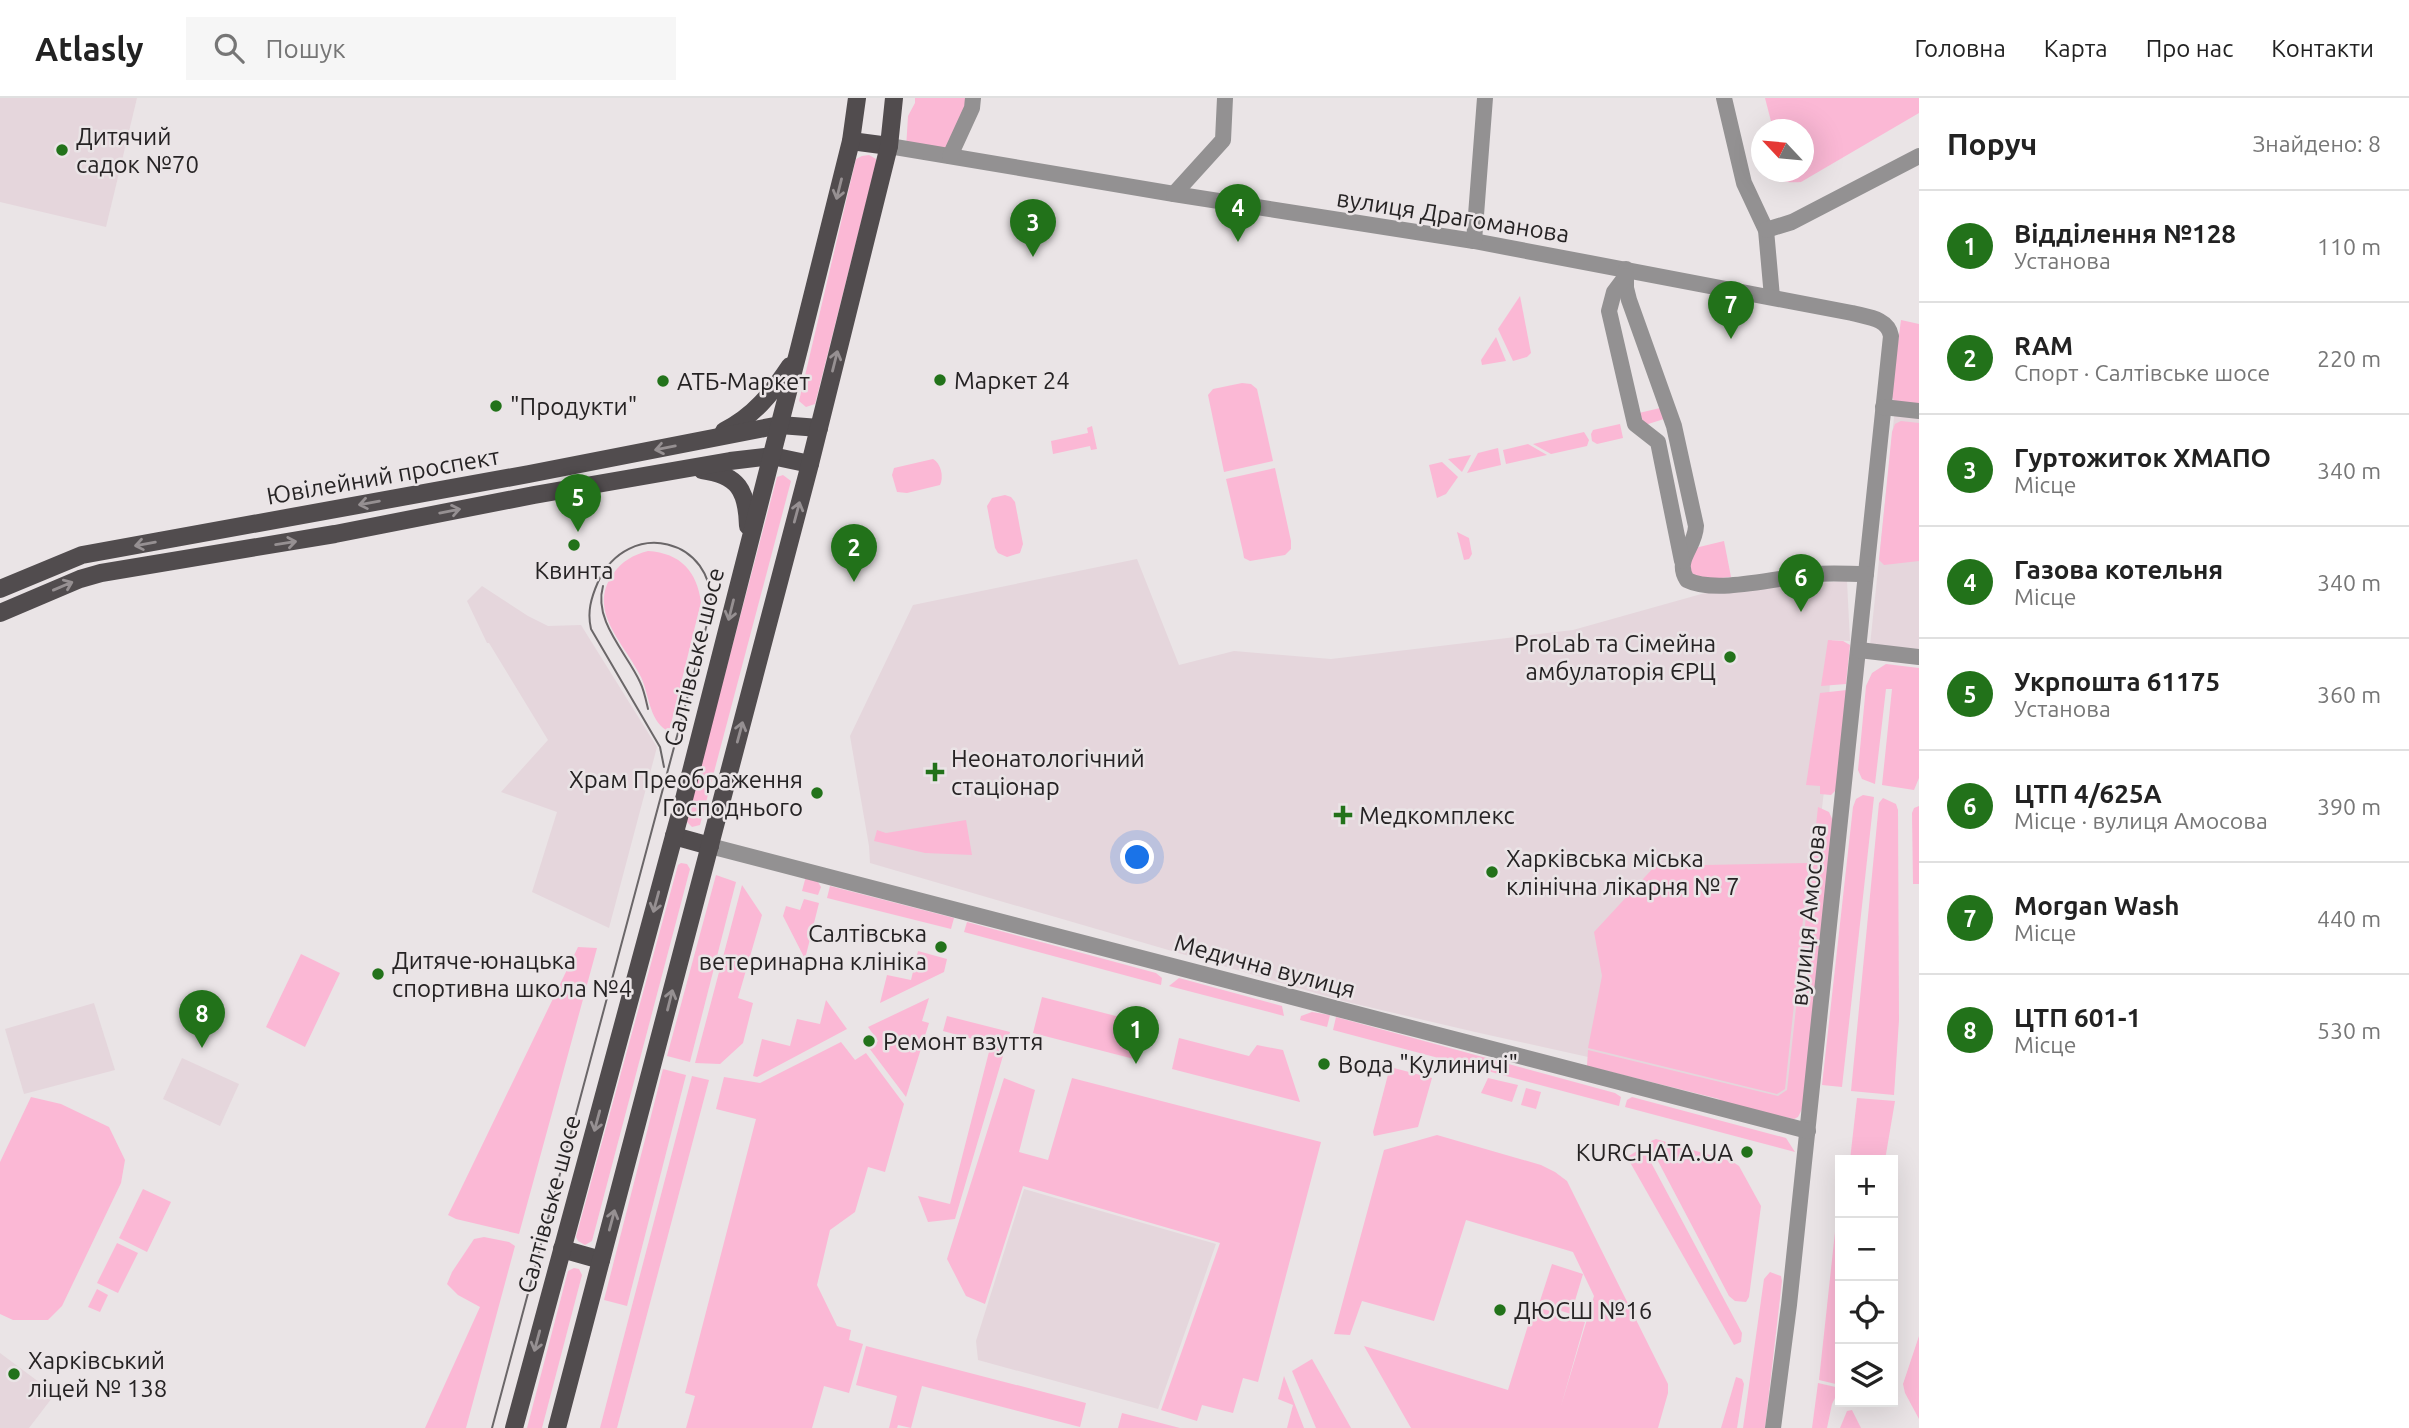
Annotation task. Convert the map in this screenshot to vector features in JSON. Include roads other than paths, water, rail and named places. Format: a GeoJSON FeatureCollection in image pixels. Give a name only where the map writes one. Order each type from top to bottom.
{"type":"FeatureCollection","features":[{"type":"Feature","properties":{"kind":"main road","name":"Салтівське шосе"},"geometry":{"type":"LineString","coordinates":[[514,1428],[674,836],[780,425],[850,141],[857,98]]}},
{"type":"Feature","properties":{"kind":"main road"},"geometry":{"type":"LineString","coordinates":[[558,1428],[810,464],[889,146],[894,98]]}},
{"type":"Feature","properties":{"kind":"main road"},"geometry":{"type":"LineString","coordinates":[[850,141],[889,146]]}},
{"type":"Feature","properties":{"kind":"main road"},"geometry":{"type":"LineString","coordinates":[[703,440],[737,424],[755,411],[798,354]]}},
{"type":"Feature","properties":{"kind":"main road","name":"Ювілейний проспект"},"geometry":{"type":"LineString","coordinates":[[0,589],[82,555],[529,474],[780,425],[819,428]]}},
{"type":"Feature","properties":{"kind":"main road"},"geometry":{"type":"LineString","coordinates":[[772,456],[810,464]]}},
{"type":"Feature","properties":{"kind":"main road","name":"Ювілейний проспект"},"geometry":{"type":"LineString","coordinates":[[0,613],[80,579],[101,573],[335,534],[545,493],[772,456]]}},
{"type":"Feature","properties":{"kind":"main road"},"geometry":{"type":"LineString","coordinates":[[691,468],[720,472],[736,481],[744,494],[748,514],[748,544]]}},
{"type":"Feature","properties":{"kind":"main road"},"geometry":{"type":"LineString","coordinates":[[674,836],[710,846]]}},
{"type":"Feature","properties":{"kind":"main road"},"geometry":{"type":"LineString","coordinates":[[562,1249],[601,1260]]}},
{"type":"Feature","properties":{"kind":"street"},"geometry":{"type":"LineString","coordinates":[[950,156],[972,108],[973,98]]}},
{"type":"Feature","properties":{"kind":"street"},"geometry":{"type":"LineString","coordinates":[[1174,194],[1223,140],[1225,98]]}},
{"type":"Feature","properties":{"kind":"street"},"geometry":{"type":"LineString","coordinates":[[1474,241],[1485,98]]}},
{"type":"Feature","properties":{"kind":"street"},"geometry":{"type":"LineString","coordinates":[[1724,98],[1744,183],[1766,230],[1772,297]]}},
{"type":"Feature","properties":{"kind":"street","name":"вулиця Драгоманова"},"geometry":{"type":"LineString","coordinates":[[889,146],[1474,241],[1626,273],[1852,313],[1887,325],[1891,336],[1883,407]]}},
{"type":"Feature","properties":{"kind":"street"},"geometry":{"type":"LineString","coordinates":[[1766,230],[1792,222],[1919,156]]}},
{"type":"Feature","properties":{"kind":"street"},"geometry":{"type":"LineString","coordinates":[[1626,273],[1626,288],[1632,312],[1674,426],[1696,526],[1694,542],[1682,561]]}},
{"type":"Feature","properties":{"kind":"street"},"geometry":{"type":"LineString","coordinates":[[1626,273],[1614,292],[1609,311],[1635,424],[1658,442],[1683,572],[1687,580],[1704,585],[1772,581],[1816,574],[1866,574]]}},
{"type":"Feature","properties":{"kind":"street"},"geometry":{"type":"LineString","coordinates":[[1883,407],[1919,411]]}},
{"type":"Feature","properties":{"kind":"street","name":"вулиця Амосова"},"geometry":{"type":"LineString","coordinates":[[1773,1428],[1787,1329],[1883,407]]}},
{"type":"Feature","properties":{"kind":"street"},"geometry":{"type":"LineString","coordinates":[[1859,650],[1919,657]]}},
{"type":"Feature","properties":{"kind":"street","name":"Медична вулиця"},"geometry":{"type":"LineString","coordinates":[[710,846],[1808,1131]]}},
{"type":"Feature","properties":{"kind":"tram line"},"geometry":{"type":"LineString","coordinates":[[492,1428],[711,609],[709,585],[700,566],[685,552],[668,544],[648,543],[629,549],[612,562],[598,582],[589,617],[591,629],[660,747],[664,767]]}},
{"type":"Feature","properties":{"kind":"tram line"},"geometry":{"type":"LineString","coordinates":[[603,586],[601,599],[607,624],[640,682],[648,709]]}},
{"type":"Feature","properties":{"kind":"place","name":"Дитячий садок №70"},"geometry":{"type":"Point","coordinates":[62,150]}},
{"type":"Feature","properties":{"kind":"place","name":"Газова котельня"},"geometry":{"type":"Point","coordinates":[1238,242]}},
{"type":"Feature","properties":{"kind":"place","name":"Гуртожиток ХМАПО"},"geometry":{"type":"Point","coordinates":[1033,257]}},
{"type":"Feature","properties":{"kind":"place","name":"Morgan Wash"},"geometry":{"type":"Point","coordinates":[1731,339]}},
{"type":"Feature","properties":{"kind":"place","name":"Маркет 24"},"geometry":{"type":"Point","coordinates":[940,380]}},
{"type":"Feature","properties":{"kind":"place","name":"АТБ-Маркет"},"geometry":{"type":"Point","coordinates":[663,381]}},
{"type":"Feature","properties":{"kind":"place","name":"\"Продукти\""},"geometry":{"type":"Point","coordinates":[496,406]}},
{"type":"Feature","properties":{"kind":"place","name":"Укрпошта 61175"},"geometry":{"type":"Point","coordinates":[578,532]}},
{"type":"Feature","properties":{"kind":"place","name":"Квинта"},"geometry":{"type":"Point","coordinates":[574,545]}},
{"type":"Feature","properties":{"kind":"place","name":"RAM"},"geometry":{"type":"Point","coordinates":[854,582]}},
{"type":"Feature","properties":{"kind":"place","name":"ЦТП 4/625А"},"geometry":{"type":"Point","coordinates":[1801,612]}},
{"type":"Feature","properties":{"kind":"place","name":"ProLab та Сімейна амбулаторія ЄРЦ"},"geometry":{"type":"Point","coordinates":[1730,657]}},
{"type":"Feature","properties":{"kind":"place","name":"Неонатологічний стаціонар"},"geometry":{"type":"Point","coordinates":[935,772]}},
{"type":"Feature","properties":{"kind":"place","name":"Храм Преображення Господнього"},"geometry":{"type":"Point","coordinates":[817,793]}},
{"type":"Feature","properties":{"kind":"place","name":"Медкомплекс"},"geometry":{"type":"Point","coordinates":[1343,815]}},
{"type":"Feature","properties":{"kind":"place","name":"Харківська міська клінічна лікарня № 7"},"geometry":{"type":"Point","coordinates":[1492,872]}},
{"type":"Feature","properties":{"kind":"place","name":"Салтівська ветеринарна клініка"},"geometry":{"type":"Point","coordinates":[941,947]}},
{"type":"Feature","properties":{"kind":"place","name":"Дитяче-юнацька спортивна школа №4"},"geometry":{"type":"Point","coordinates":[378,974]}},
{"type":"Feature","properties":{"kind":"place","name":"Ремонт взуття"},"geometry":{"type":"Point","coordinates":[869,1041]}},
{"type":"Feature","properties":{"kind":"place","name":"ЦТП 601-1"},"geometry":{"type":"Point","coordinates":[202,1048]}},
{"type":"Feature","properties":{"kind":"place","name":"Відділення №128"},"geometry":{"type":"Point","coordinates":[1136,1064]}},
{"type":"Feature","properties":{"kind":"place","name":"Вода \"Кулиничі\""},"geometry":{"type":"Point","coordinates":[1324,1064]}},
{"type":"Feature","properties":{"kind":"place","name":"KURCHATA.UA"},"geometry":{"type":"Point","coordinates":[1747,1152]}},
{"type":"Feature","properties":{"kind":"place","name":"ДЮСШ №16"},"geometry":{"type":"Point","coordinates":[1500,1310]}},
{"type":"Feature","properties":{"kind":"place","name":"Харківський ліцей № 138"},"geometry":{"type":"Point","coordinates":[14,1374]}}]}
